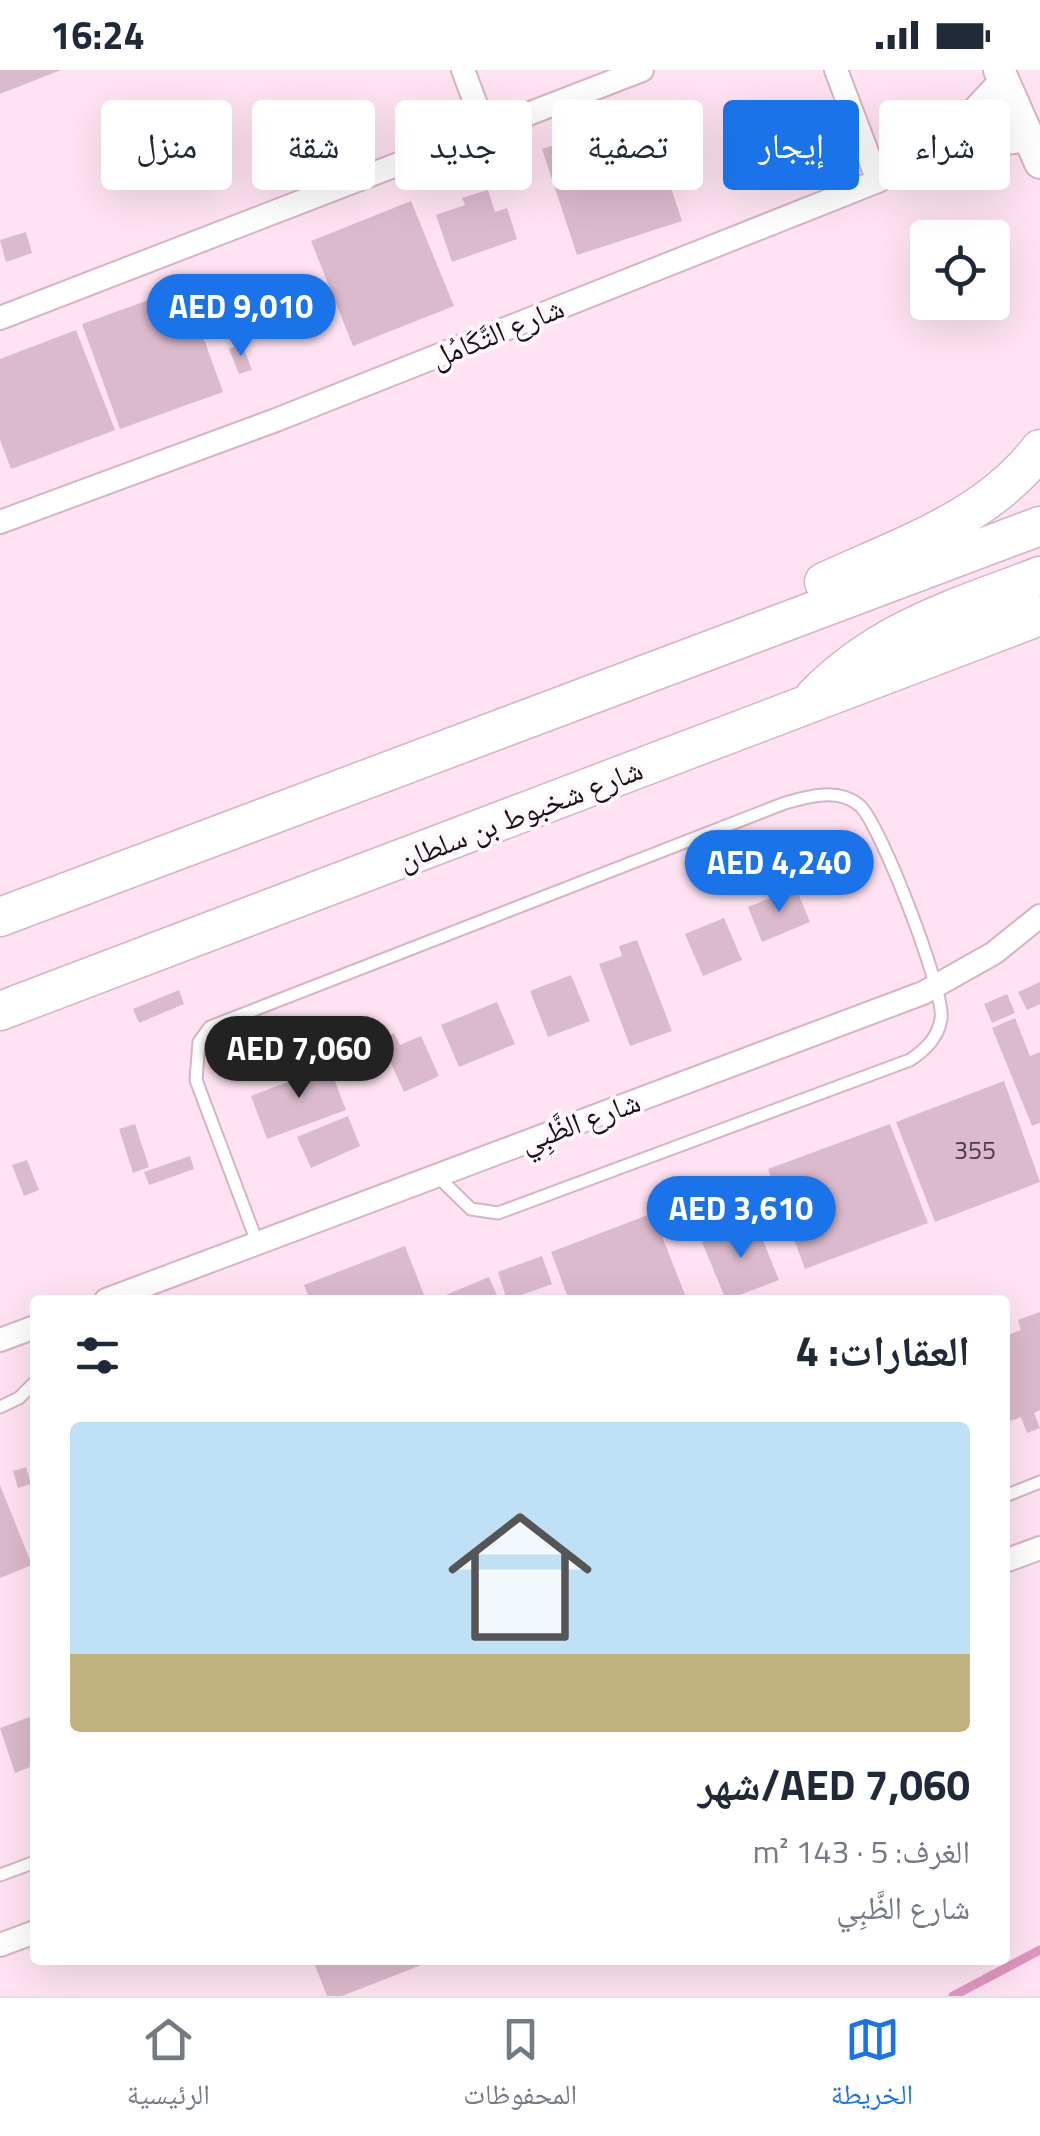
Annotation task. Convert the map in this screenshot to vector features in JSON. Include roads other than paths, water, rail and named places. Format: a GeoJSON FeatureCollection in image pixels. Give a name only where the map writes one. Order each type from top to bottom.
{"type":"FeatureCollection","features":[{"type":"Feature","properties":{"kind":"main road"},"geometry":{"type":"LineString","coordinates":[[547,708],[972,512],[1000,493],[1040,449]]}},
{"type":"Feature","properties":{"kind":"main road"},"geometry":{"type":"LineString","coordinates":[[0,917],[547,708],[1040,526]]}},
{"type":"Feature","properties":{"kind":"main road"},"geometry":{"type":"LineString","coordinates":[[802,708],[854,658],[885,639],[1040,576]]}},
{"type":"Feature","properties":{"kind":"main road","name":"شارع شخبوط بن سلطان"},"geometry":{"type":"LineString","coordinates":[[0,1010],[1040,616]]}},
{"type":"Feature","properties":{"kind":"street"},"geometry":{"type":"LineString","coordinates":[[462,70],[474,100]]}},
{"type":"Feature","properties":{"kind":"street"},"geometry":{"type":"LineString","coordinates":[[532,112],[642,70]]}},
{"type":"Feature","properties":{"kind":"street"},"geometry":{"type":"LineString","coordinates":[[836,70],[878,181]]}},
{"type":"Feature","properties":{"kind":"street"},"geometry":{"type":"LineString","coordinates":[[1001,74],[1035,152]]}},
{"type":"Feature","properties":{"kind":"street","name":"شارع التَّكَامُل"},"geometry":{"type":"LineString","coordinates":[[979,100],[1001,74]]}},
{"type":"Feature","properties":{"kind":"street"},"geometry":{"type":"LineString","coordinates":[[0,318],[395,165]]}},
{"type":"Feature","properties":{"kind":"street","name":"شارع التَّكَامُل"},"geometry":{"type":"LineString","coordinates":[[0,522],[276,420],[878,181]]}},
{"type":"Feature","properties":{"kind":"street","name":"شارع الظَّبِي"},"geometry":{"type":"LineString","coordinates":[[119,1295],[938,986],[994,953],[1040,916]]}},
{"type":"Feature","properties":{"kind":"street"},"geometry":{"type":"LineString","coordinates":[[0,1340],[30,1329]]}},
{"type":"Feature","properties":{"kind":"street"},"geometry":{"type":"LineString","coordinates":[[1010,1559],[1040,1548]]}},
{"type":"Feature","properties":{"kind":"street"},"geometry":{"type":"LineString","coordinates":[[0,1945],[30,1934]]}},
{"type":"Feature","properties":{"kind":"lane"},"geometry":{"type":"LineString","coordinates":[[258,1242],[196,1080],[200,1042],[210,1027],[769,810],[821,794],[848,798],[862,806],[878,831],[938,986],[942,1016],[936,1034],[910,1060],[498,1213],[471,1209],[435,1174]]}},
{"type":"Feature","properties":{"kind":"lane"},"geometry":{"type":"LineString","coordinates":[[0,1407],[19,1398],[30,1387]]}},
{"type":"Feature","properties":{"kind":"lane"},"geometry":{"type":"LineString","coordinates":[[1010,1494],[1040,1482]]}},
{"type":"Feature","properties":{"kind":"lane"},"geometry":{"type":"LineString","coordinates":[[0,1875],[30,1864]]}},
{"type":"Feature","properties":{"kind":"waterway"},"geometry":{"type":"LineString","coordinates":[[953,1996],[1040,1950]]}}]}
